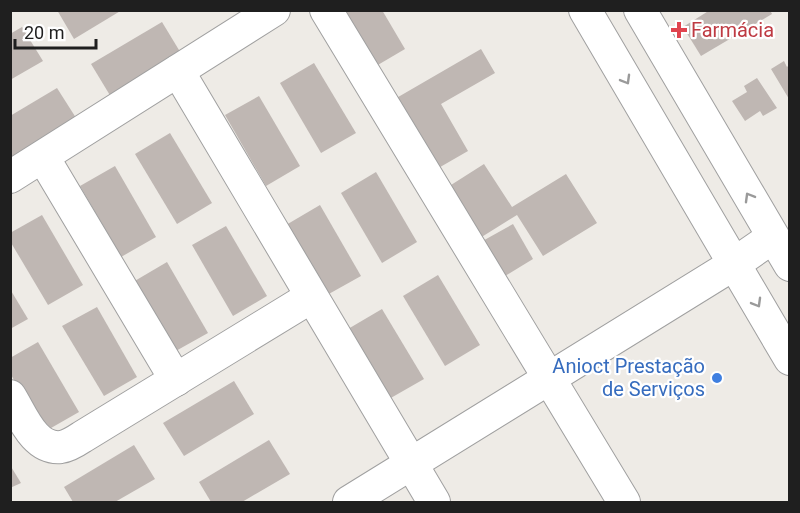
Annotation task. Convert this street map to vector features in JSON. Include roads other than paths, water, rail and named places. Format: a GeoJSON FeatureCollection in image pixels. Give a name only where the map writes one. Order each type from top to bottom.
{"type":"FeatureCollection","features":[{"type":"Feature","properties":{"kind":"street"},"geometry":{"type":"LineString","coordinates":[[10,177],[274,10]]}},
{"type":"Feature","properties":{"kind":"street"},"geometry":{"type":"LineString","coordinates":[[326,10],[624,502]]}},
{"type":"Feature","properties":{"kind":"street"},"geometry":{"type":"LineString","coordinates":[[627,10],[591,20],[789,359]]}},
{"type":"Feature","properties":{"kind":"street"},"geometry":{"type":"LineString","coordinates":[[640,10],[789,265]]}},
{"type":"Feature","properties":{"kind":"street"},"geometry":{"type":"LineString","coordinates":[[178,71],[434,502]]}},
{"type":"Feature","properties":{"kind":"street"},"geometry":{"type":"LineString","coordinates":[[43,157],[176,380]]}},
{"type":"Feature","properties":{"kind":"street"},"geometry":{"type":"LineString","coordinates":[[349,502],[734,264],[773,237]]}},
{"type":"Feature","properties":{"kind":"street"},"geometry":{"type":"LineString","coordinates":[[10,396],[33,435],[47,446],[62,447],[311,297]]}},
{"type":"Feature","properties":{"kind":"place","name":"Farmácia"},"geometry":{"type":"Point","coordinates":[679,30]}},
{"type":"Feature","properties":{"kind":"place","name":"Anioct Prestação de Serviços"},"geometry":{"type":"Point","coordinates":[717,378]}}]}
